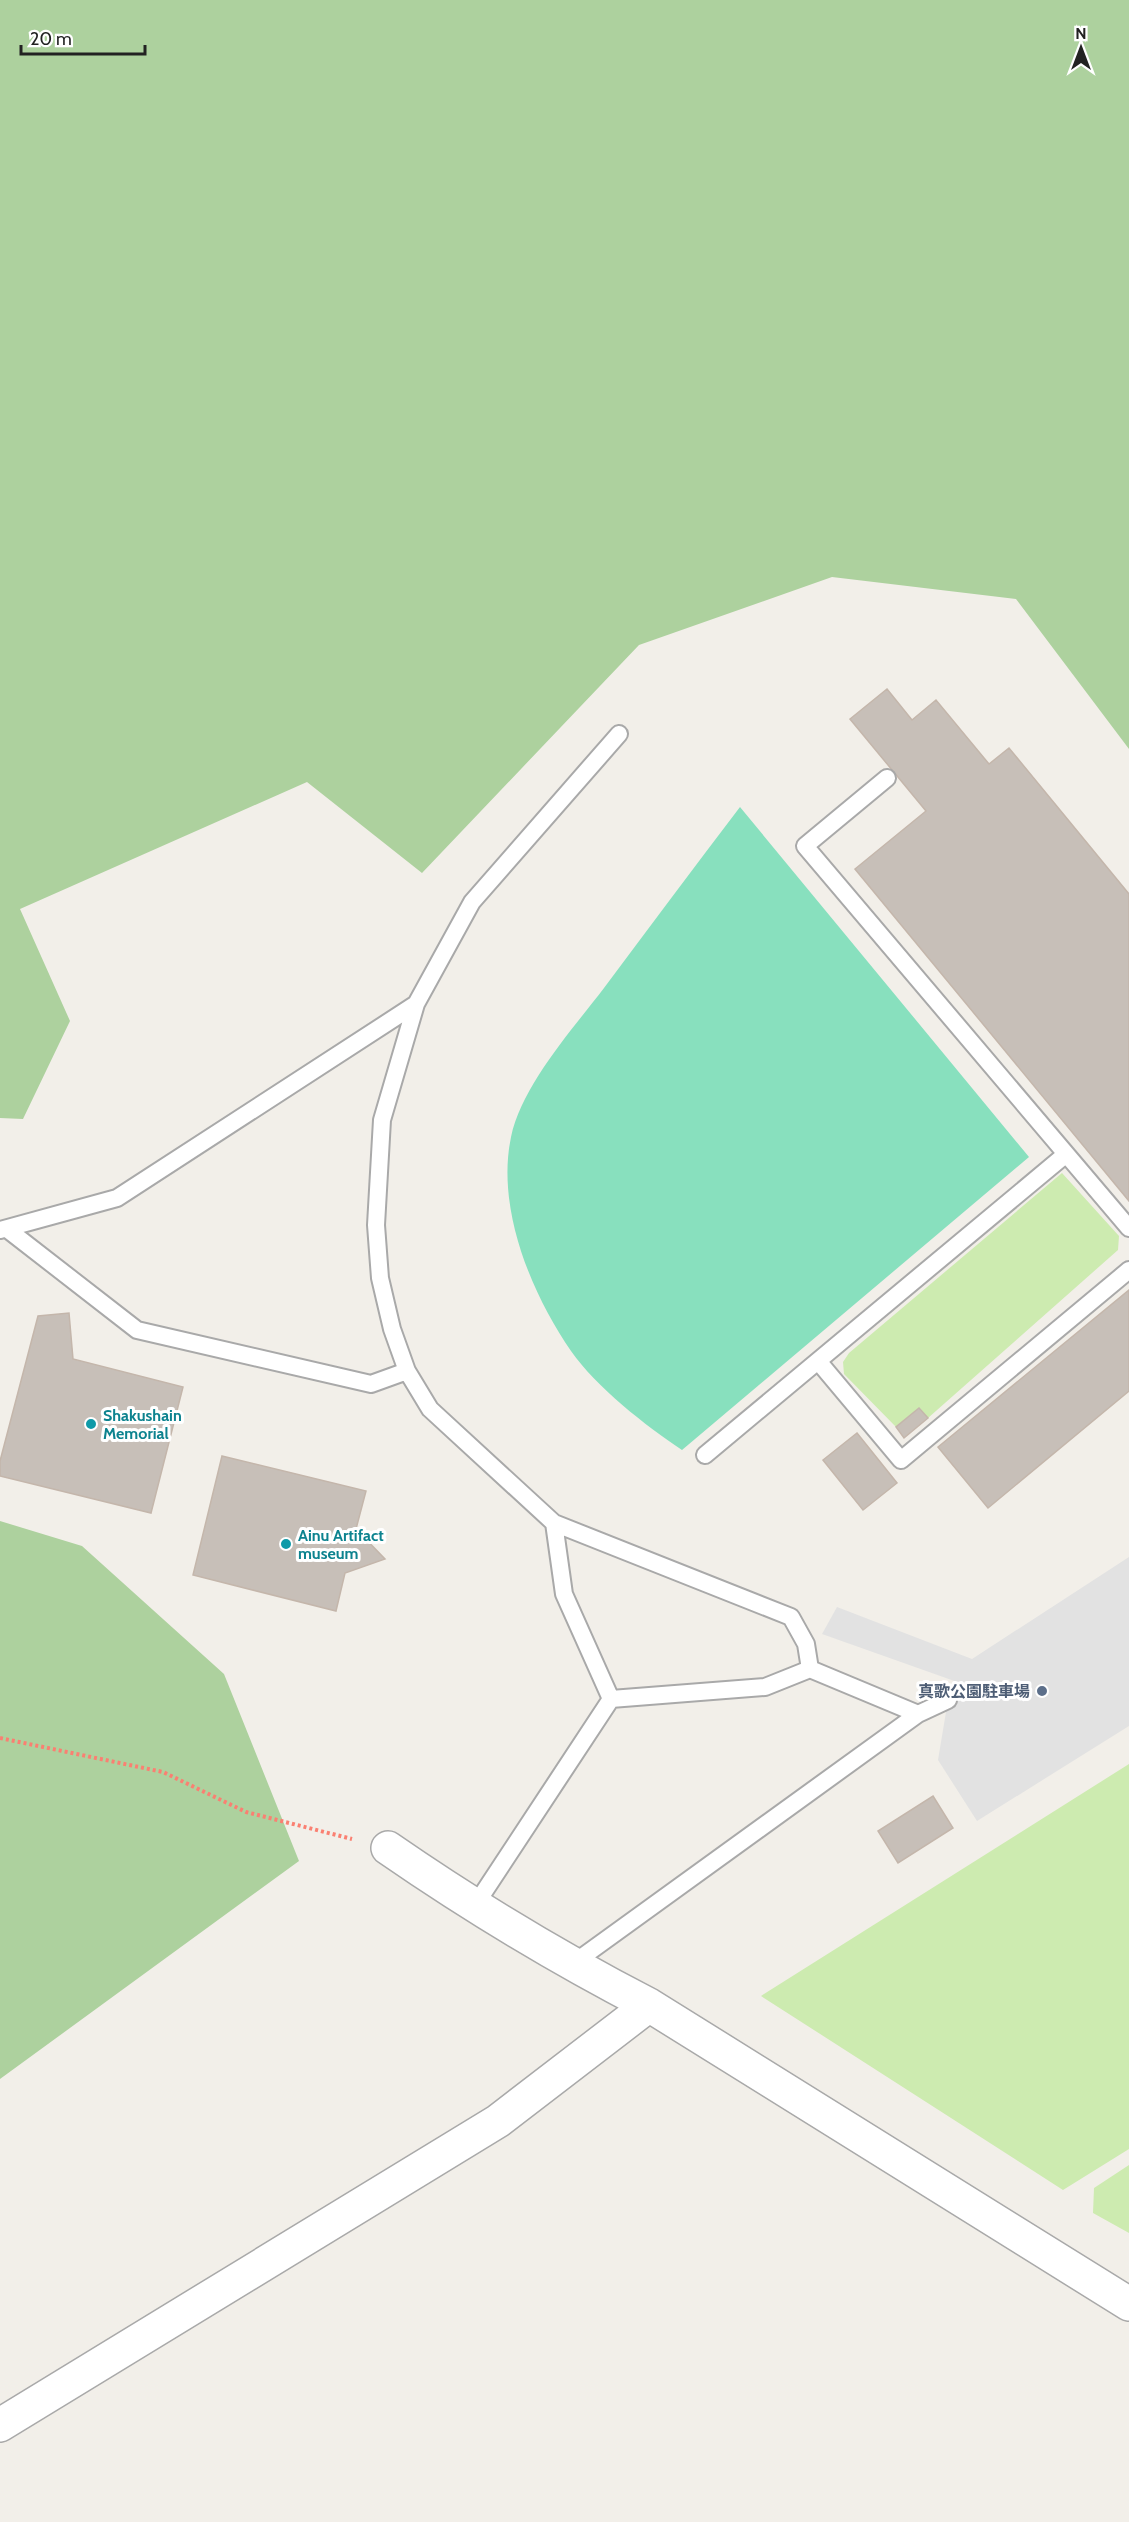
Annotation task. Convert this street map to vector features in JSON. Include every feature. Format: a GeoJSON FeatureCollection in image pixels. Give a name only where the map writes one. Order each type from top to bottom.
{"type":"FeatureCollection","features":[{"type":"Feature","properties":{"kind":"street"},"geometry":{"type":"LineString","coordinates":[[388,1848],[474,1907],[571,1965],[649,2005],[1129,2304]]}},
{"type":"Feature","properties":{"kind":"street"},"geometry":{"type":"LineString","coordinates":[[0,2425],[498,2121],[649,2005]]}},
{"type":"Feature","properties":{"kind":"lane"},"geometry":{"type":"LineString","coordinates":[[619,734],[472,902],[416,1004],[382,1120],[377,1202],[380,1278],[392,1329],[407,1371],[430,1408],[554,1523],[791,1617],[806,1644],[810,1669]]}},
{"type":"Feature","properties":{"kind":"lane"},"geometry":{"type":"LineString","coordinates":[[887,778],[805,846],[1129,1228]]}},
{"type":"Feature","properties":{"kind":"lane"},"geometry":{"type":"LineString","coordinates":[[3,1229],[117,1198],[416,1004]]}},
{"type":"Feature","properties":{"kind":"lane"},"geometry":{"type":"LineString","coordinates":[[705,1455],[1065,1155]]}},
{"type":"Feature","properties":{"kind":"lane"},"geometry":{"type":"LineString","coordinates":[[3,1229],[137,1330],[371,1383],[407,1371]]}},
{"type":"Feature","properties":{"kind":"lane"},"geometry":{"type":"LineString","coordinates":[[818,1361],[901,1460],[1129,1270]]}},
{"type":"Feature","properties":{"kind":"lane"},"geometry":{"type":"LineString","coordinates":[[554,1523],[564,1594],[611,1699]]}},
{"type":"Feature","properties":{"kind":"lane"},"geometry":{"type":"LineString","coordinates":[[611,1699],[765,1687],[810,1669],[918,1714]]}},
{"type":"Feature","properties":{"kind":"lane"},"geometry":{"type":"LineString","coordinates":[[474,1907],[611,1699]]}},
{"type":"Feature","properties":{"kind":"lane"},"geometry":{"type":"LineString","coordinates":[[571,1965],[918,1714],[948,1700]]}},
{"type":"Feature","properties":{"kind":"path"},"geometry":{"type":"LineString","coordinates":[[0,1738],[163,1772],[246,1812],[388,1848]]}},
{"type":"Feature","properties":{"kind":"green space"},"geometry":{"type":"Polygon","coordinates":[[[0,0],[1129,0],[1129,749],[1016,599],[832,577],[639,645],[422,873],[307,782],[20,909],[70,1021],[23,1119],[0,1118],[0,0]]]}},
{"type":"Feature","properties":{"kind":"green space"},"geometry":{"type":"Polygon","coordinates":[[[740,807],[1029,1157],[682,1450],[638,1418],[608,1392],[581,1365],[556,1328],[530,1277],[520,1249],[508,1192],[508,1164],[511,1137],[517,1117],[537,1078],[563,1040],[740,807]]]}},
{"type":"Feature","properties":{"kind":"green space"},"geometry":{"type":"Polygon","coordinates":[[[1062,1173],[1119,1236],[1118,1250],[928,1418],[919,1408],[896,1427],[844,1374],[843,1362],[849,1353],[1062,1173]]]}},
{"type":"Feature","properties":{"kind":"green space"},"geometry":{"type":"Polygon","coordinates":[[[0,1521],[82,1546],[224,1674],[299,1861],[0,2079],[0,1521]]]}},
{"type":"Feature","properties":{"kind":"green space"},"geometry":{"type":"Polygon","coordinates":[[[1129,1764],[1129,2149],[1063,2190],[761,1996],[1129,1764]]]}},
{"type":"Feature","properties":{"kind":"green space"},"geometry":{"type":"Polygon","coordinates":[[[1129,2165],[1129,2233],[1093,2213],[1094,2188],[1129,2165]]]}},
{"type":"Feature","properties":{"kind":"shaded area","name":"真歌公園駐車場"},"geometry":{"type":"Polygon","coordinates":[[[1129,1557],[1129,1726],[977,1821],[938,1760],[948,1700],[960,1683],[822,1634],[837,1607],[972,1659],[1129,1557]]]}},
{"type":"Feature","properties":{"kind":"building"},"geometry":{"type":"Polygon","coordinates":[[[887,689],[912,720],[936,700],[989,764],[1009,748],[1129,894],[1129,1201],[855,869],[926,811],[850,719],[887,689]]]}},
{"type":"Feature","properties":{"kind":"building"},"geometry":{"type":"Polygon","coordinates":[[[1129,1290],[1129,1391],[988,1508],[938,1447],[1129,1290]]]}},
{"type":"Feature","properties":{"kind":"building","name":"Shakushain Memorial"},"geometry":{"type":"Polygon","coordinates":[[[69,1313],[73,1359],[183,1387],[151,1513],[0,1476],[0,1461],[38,1316],[69,1313]]]}},
{"type":"Feature","properties":{"kind":"building"},"geometry":{"type":"Polygon","coordinates":[[[919,1408],[928,1418],[904,1438],[896,1427],[919,1408]]]}},
{"type":"Feature","properties":{"kind":"building"},"geometry":{"type":"Polygon","coordinates":[[[857,1433],[897,1483],[863,1510],[823,1460],[857,1433]]]}},
{"type":"Feature","properties":{"kind":"building","name":"Ainu Artifact museum"},"geometry":{"type":"Polygon","coordinates":[[[222,1456],[366,1491],[356,1529],[385,1559],[345,1573],[336,1611],[193,1575],[222,1456]]]}},
{"type":"Feature","properties":{"kind":"building"},"geometry":{"type":"Polygon","coordinates":[[[933,1796],[953,1828],[898,1863],[878,1831],[933,1796]]]}},
{"type":"Feature","properties":{"kind":"place","name":"Shakushain Memorial"},"geometry":{"type":"Point","coordinates":[91,1424]}},
{"type":"Feature","properties":{"kind":"place","name":"Ainu Artifact museum"},"geometry":{"type":"Point","coordinates":[286,1544]}},
{"type":"Feature","properties":{"kind":"place","name":"真歌公園駐車場"},"geometry":{"type":"Point","coordinates":[1042,1691]}}]}
